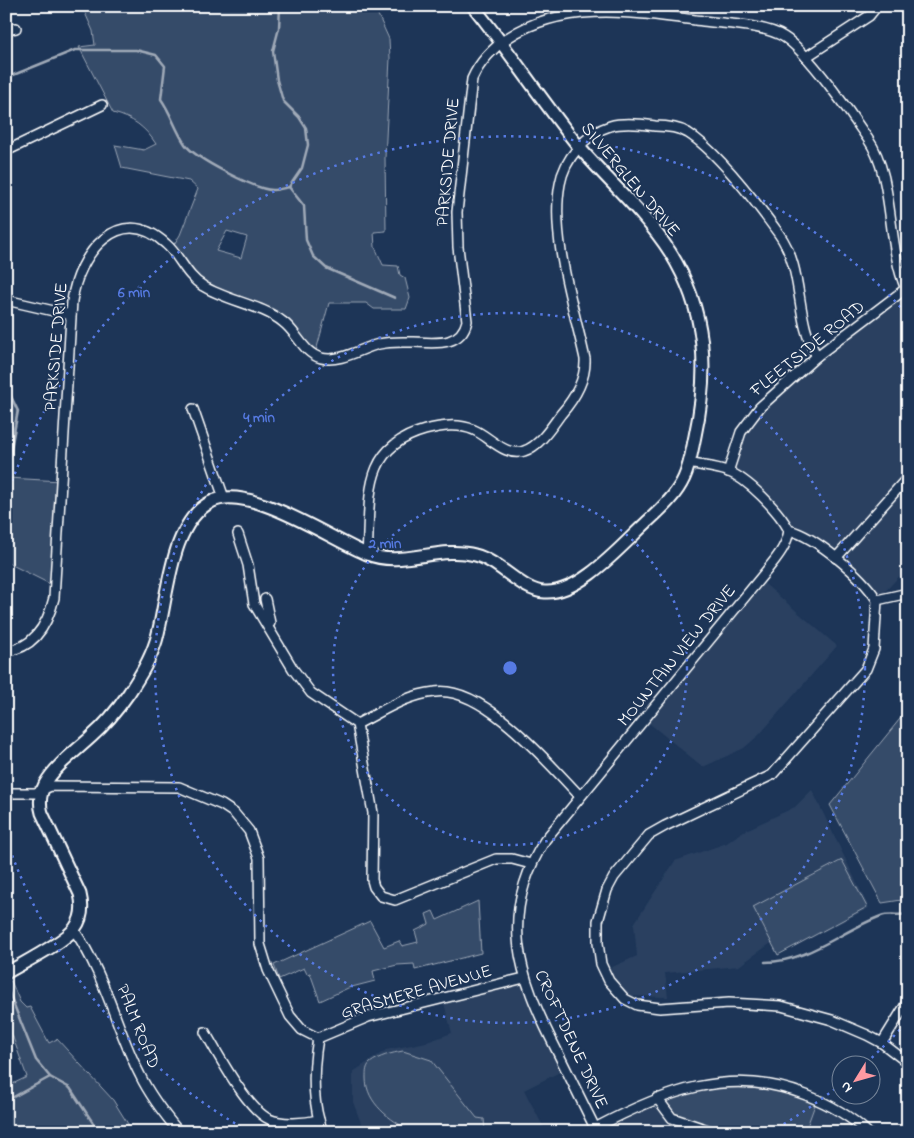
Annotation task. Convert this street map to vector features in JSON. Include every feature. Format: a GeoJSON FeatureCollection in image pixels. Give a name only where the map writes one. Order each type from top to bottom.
{"type":"FeatureCollection","features":[{"type":"Feature","properties":{"kind":"street","name":"SILVERGLEN DRIVE"},"geometry":{"type":"LineString","coordinates":[[42,789],[56,771],[112,715],[141,674],[155,643],[168,584],[186,529],[204,506],[224,498],[247,499],[267,506],[367,554],[386,560],[452,552],[473,554],[492,562],[530,588],[544,592],[558,590],[590,573],[658,511],[680,486],[689,462],[702,406],[704,376],[702,347],[692,303],[676,263],[654,230],[580,147],[473,6]]}},
{"type":"Feature","properties":{"kind":"street"},"geometry":{"type":"LineString","coordinates":[[806,57],[869,16],[877,6]]}},
{"type":"Feature","properties":{"kind":"street"},"geometry":{"type":"LineString","coordinates":[[501,42],[529,24],[560,12],[612,10],[770,31],[788,40],[806,57],[874,150],[882,170],[898,267],[907,288]]}},
{"type":"Feature","properties":{"kind":"street"},"geometry":{"type":"LineString","coordinates":[[6,30],[16,28]]}},
{"type":"Feature","properties":{"kind":"street","name":"PARKSIDE DRIVE"},"geometry":{"type":"LineString","coordinates":[[6,651],[24,646],[40,633],[54,598],[71,315],[74,289],[80,271],[90,253],[106,237],[114,232],[134,228],[151,234],[166,243],[199,283],[216,293],[278,318],[288,326],[308,350],[322,358],[343,356],[384,343],[445,343],[458,337],[463,333],[467,322],[458,248],[457,212],[470,85],[482,61],[501,42]]}},
{"type":"Feature","properties":{"kind":"street"},"geometry":{"type":"LineString","coordinates":[[6,151],[102,106]]}},
{"type":"Feature","properties":{"kind":"street"},"geometry":{"type":"LineString","coordinates":[[367,554],[373,475],[382,456],[393,445],[409,435],[426,430],[458,426],[474,430],[512,452],[525,452],[539,442],[572,399],[584,374],[585,359],[563,257],[558,198],[564,170],[580,147],[601,130],[617,125],[672,127],[684,130],[694,137],[742,186],[788,248],[796,274],[809,341],[817,356]]}},
{"type":"Feature","properties":{"kind":"street","name":"FLEETSIDE ROAD"},"geometry":{"type":"LineString","coordinates":[[728,472],[733,450],[748,421],[780,388],[817,356],[833,346],[907,288]]}},
{"type":"Feature","properties":{"kind":"street"},"geometry":{"type":"LineString","coordinates":[[6,300],[71,315]]}},
{"type":"Feature","properties":{"kind":"street"},"geometry":{"type":"LineString","coordinates":[[193,409],[224,498]]}},
{"type":"Feature","properties":{"kind":"street"},"geometry":{"type":"LineString","coordinates":[[689,462],[728,472],[771,504],[780,513],[788,530],[800,532],[836,558],[877,600],[874,648],[866,669],[772,775],[649,835],[614,877],[607,890],[598,921],[601,964],[609,981],[625,999],[637,1004],[660,1008],[729,1003],[781,1006],[832,1020],[882,1042],[908,1063]]}},
{"type":"Feature","properties":{"kind":"street"},"geometry":{"type":"LineString","coordinates":[[836,558],[908,477]]}},
{"type":"Feature","properties":{"kind":"street","name":"MOUNTAIN VIEW DRIVE"},"geometry":{"type":"LineString","coordinates":[[580,796],[767,570],[788,539],[788,530]]}},
{"type":"Feature","properties":{"kind":"street"},"geometry":{"type":"LineString","coordinates":[[238,534],[248,565],[254,604],[272,631],[292,669],[306,687],[357,724],[372,813],[371,875],[374,887],[381,896],[390,900],[403,899],[496,859],[512,859],[531,864]]}},
{"type":"Feature","properties":{"kind":"street"},"geometry":{"type":"LineString","coordinates":[[877,600],[908,593]]}},
{"type":"Feature","properties":{"kind":"street"},"geometry":{"type":"LineString","coordinates":[[264,600],[272,631]]}},
{"type":"Feature","properties":{"kind":"street"},"geometry":{"type":"LineString","coordinates":[[357,724],[397,703],[423,694],[440,691],[455,693],[469,698],[500,718],[580,796]]}},
{"type":"Feature","properties":{"kind":"street"},"geometry":{"type":"LineString","coordinates":[[6,794],[35,793],[52,786],[179,787],[214,801],[234,813],[249,831],[258,852],[260,874],[260,944],[268,970],[290,1016],[302,1030],[318,1038],[314,1084],[319,1120],[323,1132]]}},
{"type":"Feature","properties":{"kind":"street"},"geometry":{"type":"LineString","coordinates":[[6,973],[74,930],[81,916],[80,894],[42,813],[40,803],[42,789]]}},
{"type":"Feature","properties":{"kind":"street","name":"CROFTDENE DRIVE"},"geometry":{"type":"LineString","coordinates":[[580,796],[545,840],[531,864],[521,894],[518,919],[518,950],[524,978],[539,1014],[596,1130]]}},
{"type":"Feature","properties":{"kind":"street","name":"PALM ROAD"},"geometry":{"type":"LineString","coordinates":[[74,930],[101,978],[139,1074],[163,1113],[179,1132]]}},
{"type":"Feature","properties":{"kind":"street","name":"GRASMERE AVENUE"},"geometry":{"type":"LineString","coordinates":[[318,1038],[368,1018],[524,978]]}},
{"type":"Feature","properties":{"kind":"street"},"geometry":{"type":"LineString","coordinates":[[882,1042],[908,1001]]}},
{"type":"Feature","properties":{"kind":"street"},"geometry":{"type":"LineString","coordinates":[[205,1032],[243,1092],[260,1114],[277,1122],[319,1120]]}},
{"type":"Feature","properties":{"kind":"street"},"geometry":{"type":"LineString","coordinates":[[596,1130],[657,1098],[698,1085],[739,1080],[759,1082],[799,1092],[824,1102],[841,1111],[867,1132]]}},
{"type":"Feature","properties":{"kind":"street"},"geometry":{"type":"LineString","coordinates":[[657,1098],[672,1118],[714,1132]]}},
{"type":"Feature","properties":{"kind":"shaded area"},"geometry":{"type":"Polygon","coordinates":[[[82,6],[374,6],[389,39],[390,58],[385,158],[386,231],[374,232],[375,247],[383,265],[398,266],[400,275],[405,278],[410,298],[406,309],[374,309],[366,303],[329,303],[315,355],[289,326],[203,286],[171,249],[180,235],[198,189],[189,181],[122,168],[115,145],[144,150],[156,144],[138,124],[113,113],[79,47],[95,45],[93,31],[82,6]],[[227,231],[216,251],[241,258],[247,237],[227,231]]]}},
{"type":"Feature","properties":{"kind":"shaded area"},"geometry":{"type":"Polygon","coordinates":[[[908,287],[908,567],[877,600],[836,558],[789,530],[780,513],[728,472],[733,450],[760,405],[908,287]]]}},
{"type":"Feature","properties":{"kind":"shaded area"},"geometry":{"type":"Polygon","coordinates":[[[10,394],[17,411],[9,454],[8,478],[61,481],[56,587],[6,562],[6,396],[10,394]]]}},
{"type":"Feature","properties":{"kind":"shaded area"},"geometry":{"type":"Polygon","coordinates":[[[759,579],[837,646],[760,734],[744,748],[703,767],[644,719],[759,579]]]}},
{"type":"Feature","properties":{"kind":"shaded area"},"geometry":{"type":"Polygon","coordinates":[[[908,709],[908,899],[882,903],[830,805],[908,709]]]}},
{"type":"Feature","properties":{"kind":"shaded area"},"geometry":{"type":"Polygon","coordinates":[[[812,790],[869,908],[778,955],[771,943],[739,966],[665,973],[668,997],[629,996],[617,985],[608,969],[637,956],[634,924],[675,861],[727,843],[742,832],[795,807],[812,790]]]}},
{"type":"Feature","properties":{"kind":"shaded area"},"geometry":{"type":"Polygon","coordinates":[[[842,860],[867,907],[778,955],[753,907],[842,860]]]}},
{"type":"Feature","properties":{"kind":"shaded area"},"geometry":{"type":"Polygon","coordinates":[[[478,901],[481,953],[415,970],[414,964],[397,965],[373,971],[375,981],[348,988],[320,1001],[310,973],[307,974],[304,968],[279,979],[274,965],[370,921],[384,947],[399,941],[402,946],[418,942],[415,931],[429,924],[426,914],[433,911],[437,920],[478,901]]]}},
{"type":"Feature","properties":{"kind":"shaded area"},"geometry":{"type":"Polygon","coordinates":[[[524,978],[566,1069],[524,1090],[546,1132],[371,1132],[361,1123],[353,1102],[353,1072],[386,1050],[427,1042],[452,1033],[444,1003],[447,1002],[446,997],[524,978]]]}},
{"type":"Feature","properties":{"kind":"shaded area"},"geometry":{"type":"Polygon","coordinates":[[[11,981],[20,1002],[26,1008],[30,1007],[49,1043],[57,1039],[113,1100],[133,1132],[6,1132],[6,1087],[27,1077],[6,1018],[6,984],[11,981]]]}},
{"type":"Feature","properties":{"kind":"shaded area"},"geometry":{"type":"Polygon","coordinates":[[[403,1051],[431,1060],[477,1118],[484,1119],[485,1132],[435,1133],[411,1131],[381,1110],[370,1095],[367,1087],[367,1068],[377,1058],[403,1051]]]}},
{"type":"Feature","properties":{"kind":"shaded area"},"geometry":{"type":"Polygon","coordinates":[[[739,1080],[817,1099],[805,1132],[714,1132],[679,1121],[657,1099],[739,1080]]]}},
{"type":"Feature","properties":{"kind":"shaded area"},"geometry":{"type":"Polygon","coordinates":[[[657,1099],[714,1132],[597,1132],[657,1099]]]}},
{"type":"Feature","properties":{"kind":"shaded area"},"geometry":{"type":"Polygon","coordinates":[[[817,1099],[867,1132],[805,1132],[817,1099]]]}},
{"type":"Feature","properties":{"kind":"waterway"},"geometry":{"type":"LineString","coordinates":[[6,78],[75,50],[136,50],[156,55],[165,66],[161,99],[185,144],[191,150],[212,165],[253,185],[273,190],[289,187],[302,168],[308,145],[306,128],[299,117],[283,101],[277,80],[273,51],[279,28],[280,6]]}},
{"type":"Feature","properties":{"kind":"waterway"},"geometry":{"type":"LineString","coordinates":[[289,187],[304,206],[306,240],[313,256],[326,268],[395,298]]}},
{"type":"Feature","properties":{"kind":"waterway"},"geometry":{"type":"LineString","coordinates":[[6,386],[18,411],[10,454],[9,475],[11,492],[6,511]]}},
{"type":"Feature","properties":{"kind":"waterway"},"geometry":{"type":"LineString","coordinates":[[6,531],[6,546]]}},
{"type":"Feature","properties":{"kind":"waterway"},"geometry":{"type":"LineString","coordinates":[[765,962],[781,961],[796,957],[881,916],[908,914]]}},
{"type":"Feature","properties":{"kind":"waterway"},"geometry":{"type":"LineString","coordinates":[[6,985],[36,1060],[50,1077],[70,1088],[99,1132]]}},
{"type":"Feature","properties":{"kind":"waterway"},"geometry":{"type":"LineString","coordinates":[[6,1101],[50,1077]]}}]}
